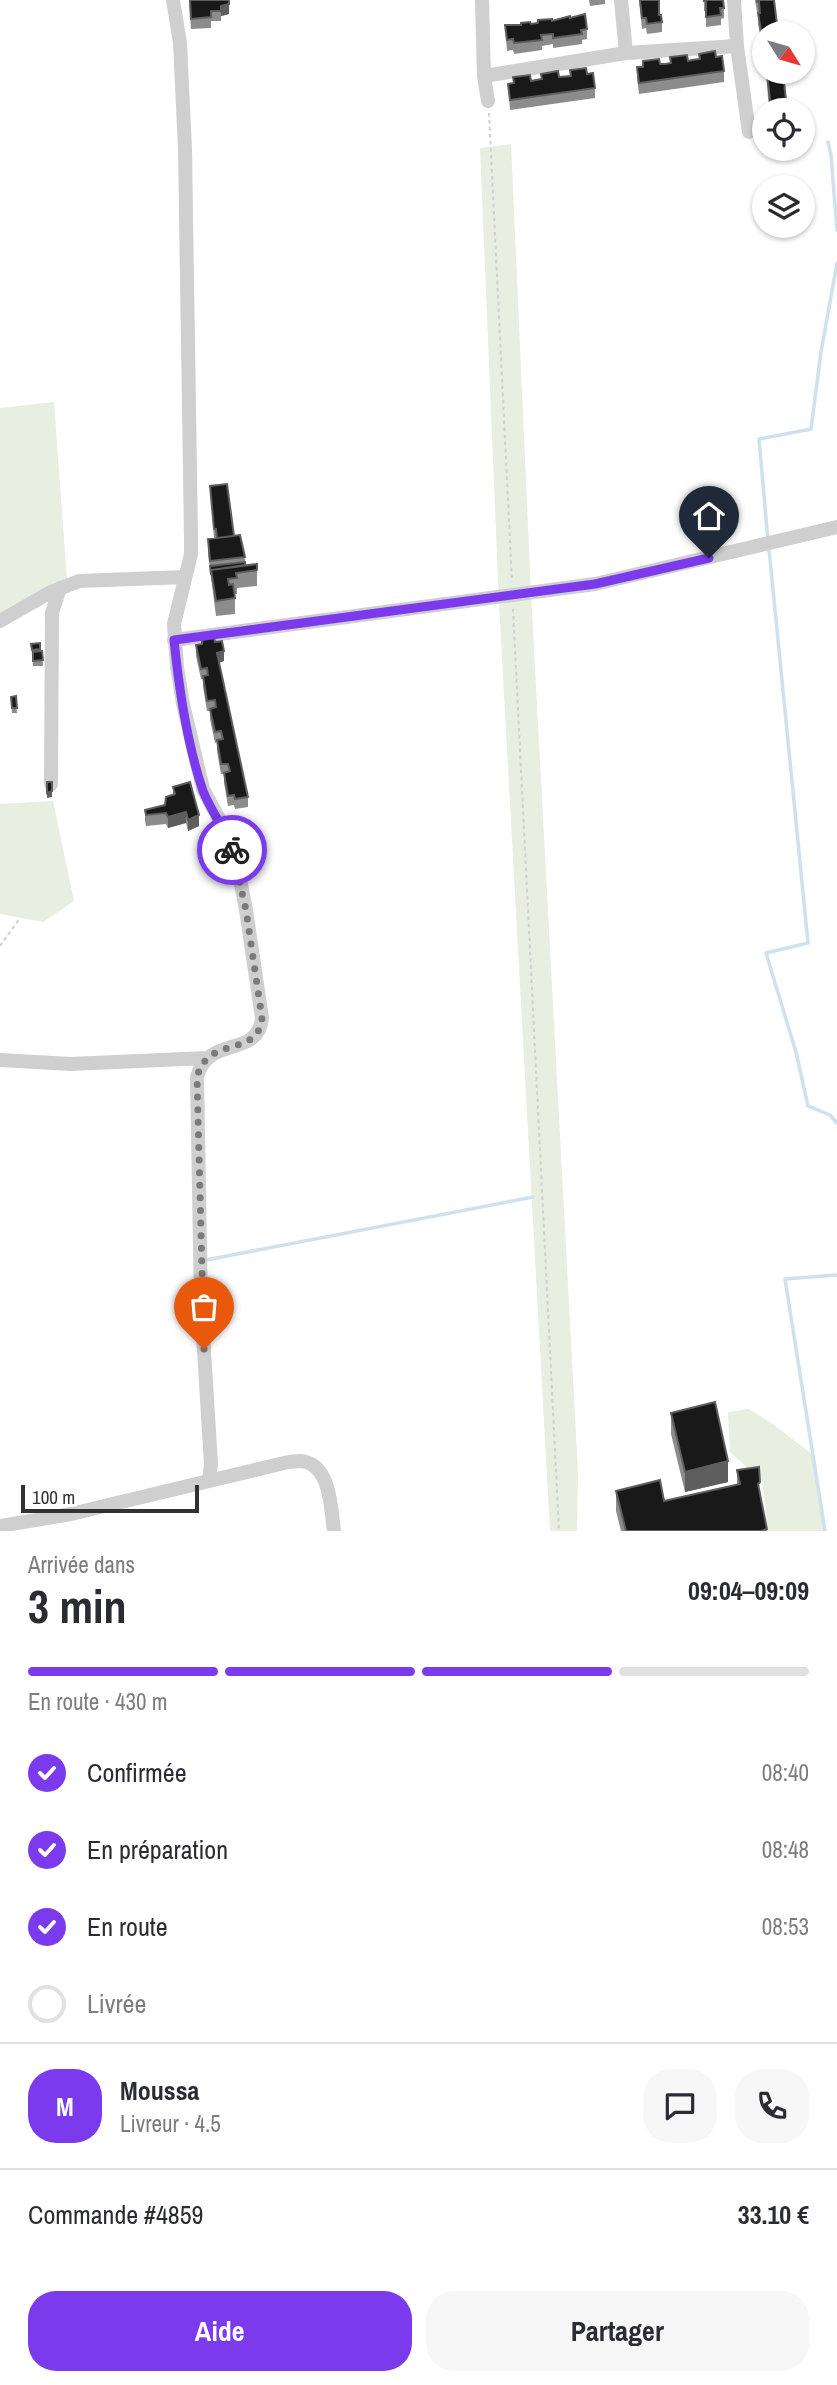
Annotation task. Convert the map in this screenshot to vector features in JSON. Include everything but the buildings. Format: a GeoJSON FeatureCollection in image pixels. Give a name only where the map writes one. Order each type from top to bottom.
{"type":"FeatureCollection","features":[{"type":"Feature","properties":{"kind":"street"},"geometry":{"type":"LineString","coordinates":[[173,0],[180,43],[188,241],[191,547],[175,614],[174,640],[183,704],[200,779],[205,796],[226,834],[240,877],[262,1012],[260,1029],[252,1039],[218,1051],[207,1058],[199,1070],[197,1084],[201,1302],[211,1464],[209,1480]]}},
{"type":"Feature","properties":{"kind":"street"},"geometry":{"type":"LineString","coordinates":[[482,0],[484,76],[488,101]]}},
{"type":"Feature","properties":{"kind":"street"},"geometry":{"type":"LineString","coordinates":[[621,0],[626,53]]}},
{"type":"Feature","properties":{"kind":"street"},"geometry":{"type":"LineString","coordinates":[[734,0],[737,46],[749,132]]}},
{"type":"Feature","properties":{"kind":"street"},"geometry":{"type":"LineString","coordinates":[[484,76],[626,53],[737,46]]}},
{"type":"Feature","properties":{"kind":"street"},"geometry":{"type":"LineString","coordinates":[[174,640],[298,621],[595,584],[837,527]]}},
{"type":"Feature","properties":{"kind":"street"},"geometry":{"type":"LineString","coordinates":[[0,621],[60,588],[90,579],[185,577]]}},
{"type":"Feature","properties":{"kind":"street"},"geometry":{"type":"LineString","coordinates":[[51,785],[52,612],[60,588]]}},
{"type":"Feature","properties":{"kind":"street"},"geometry":{"type":"LineString","coordinates":[[0,1060],[70,1064],[207,1058]]}},
{"type":"Feature","properties":{"kind":"street"},"geometry":{"type":"LineString","coordinates":[[0,1526],[71,1514],[209,1480],[303,1461],[320,1472],[327,1486],[334,1531]]}},
{"type":"Feature","properties":{"kind":"path"},"geometry":{"type":"LineString","coordinates":[[488,101],[559,1531]]}},
{"type":"Feature","properties":{"kind":"path"},"geometry":{"type":"LineString","coordinates":[[0,946],[20,918]]}},
{"type":"Feature","properties":{"kind":"shaded area"},"geometry":{"type":"Polygon","coordinates":[[[511,144],[531,593],[578,1472],[577,1531],[550,1531],[499,604],[480,148],[511,144]]]}},
{"type":"Feature","properties":{"kind":"shaded area"},"geometry":{"type":"Polygon","coordinates":[[[54,402],[67,580],[0,617],[0,408],[54,402]]]}},
{"type":"Feature","properties":{"kind":"shaded area"},"geometry":{"type":"Polygon","coordinates":[[[53,801],[74,901],[43,922],[0,914],[0,804],[53,801]]]}},
{"type":"Feature","properties":{"kind":"shaded area"},"geometry":{"type":"Polygon","coordinates":[[[749,1409],[812,1454],[825,1531],[768,1531],[762,1481],[730,1452],[728,1412],[749,1409]]]}},
{"type":"Feature","properties":{"kind":"waterway"},"geometry":{"type":"LineString","coordinates":[[828,142],[837,230]]}},
{"type":"Feature","properties":{"kind":"waterway"},"geometry":{"type":"LineString","coordinates":[[768,541],[759,439],[811,429],[837,263]]}},
{"type":"Feature","properties":{"kind":"waterway"},"geometry":{"type":"LineString","coordinates":[[769,549],[808,943],[766,953],[796,1052],[808,1106],[830,1115],[837,1123]]}},
{"type":"Feature","properties":{"kind":"waterway"},"geometry":{"type":"LineString","coordinates":[[206,1260],[533,1197]]}},
{"type":"Feature","properties":{"kind":"waterway"},"geometry":{"type":"LineString","coordinates":[[825,1531],[785,1279],[837,1275]]}},
{"type":"Feature","properties":{"kind":"way so far"},"geometry":{"type":"LineString","coordinates":[[204,1349],[197,1077],[207,1058],[218,1051],[248,1042],[262,1024],[246,910],[232,850]]}},
{"type":"Feature","properties":{"kind":"route"},"geometry":{"type":"LineString","coordinates":[[232,850],[205,796],[200,779],[183,704],[174,640],[298,621],[595,584],[709,558]]}}]}
